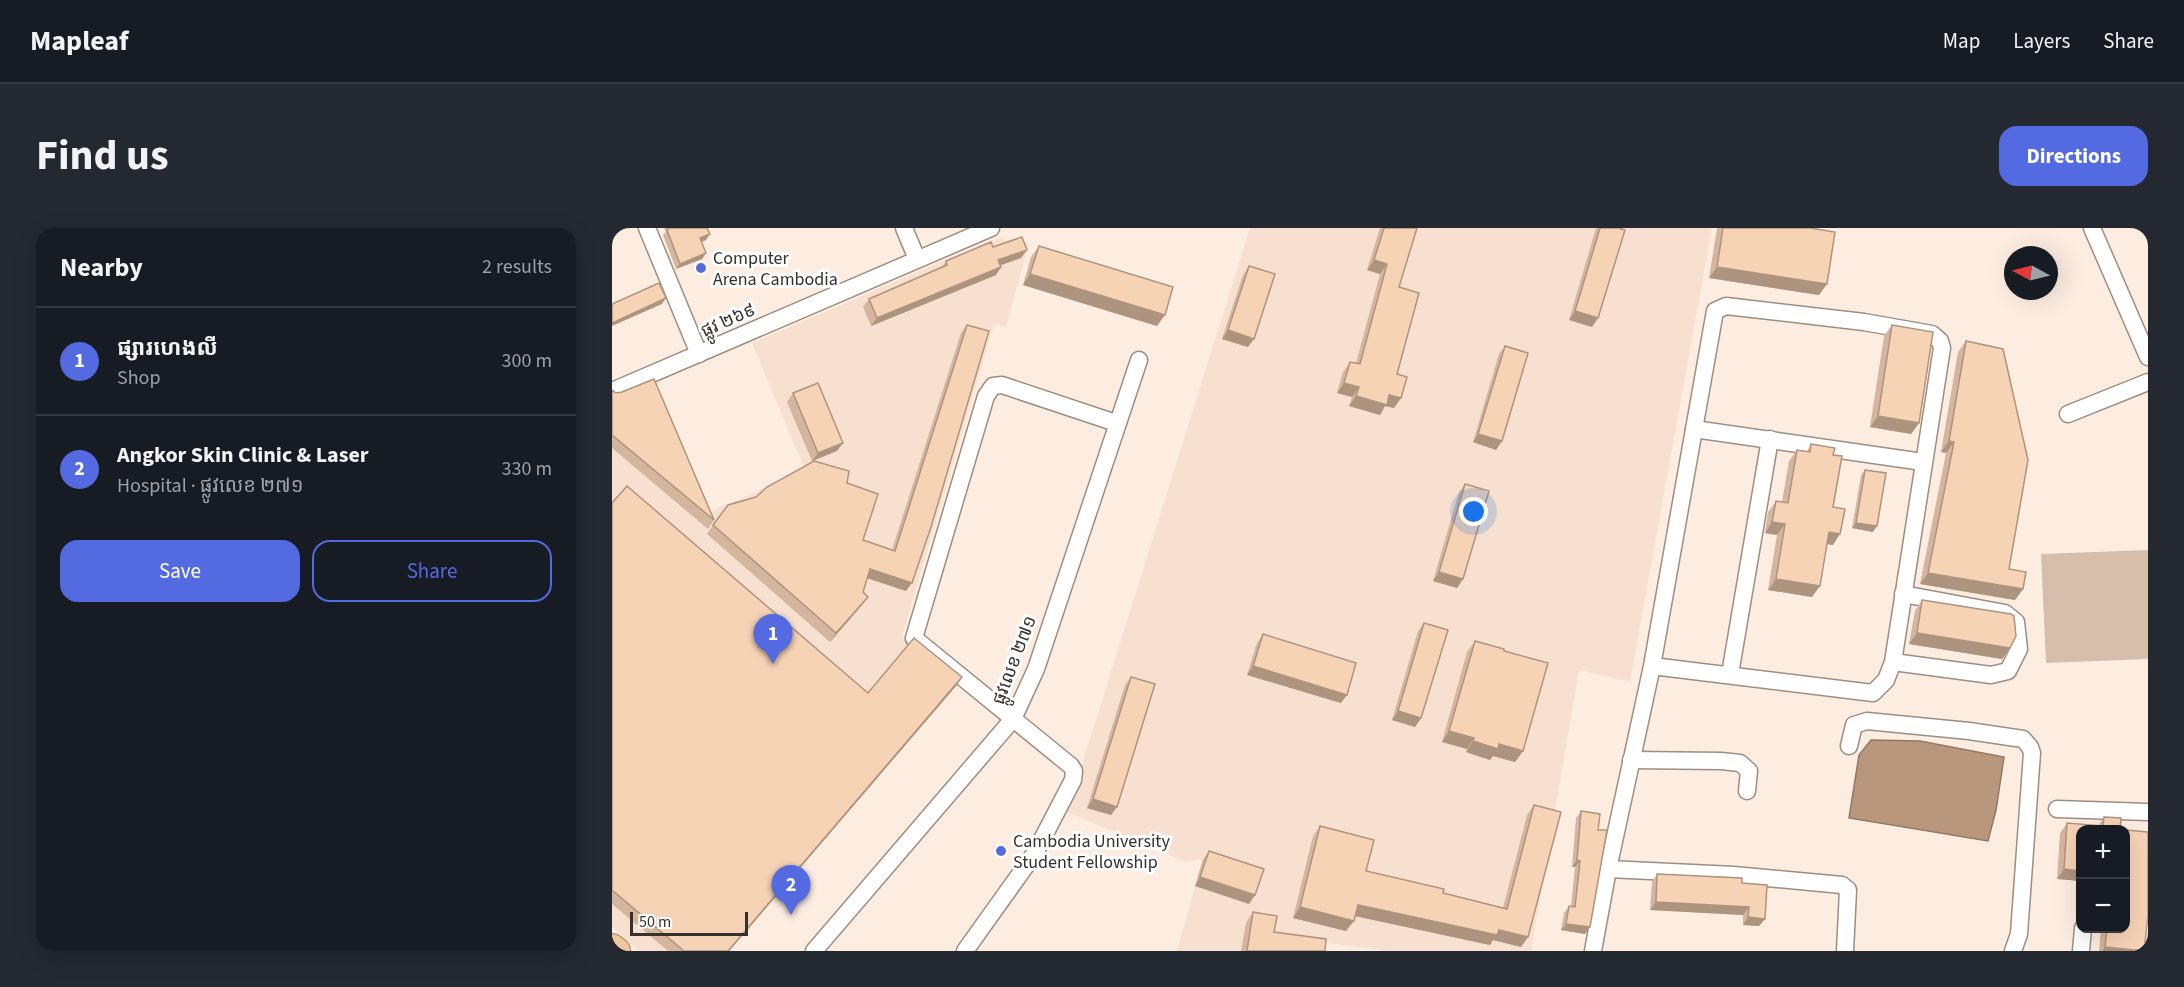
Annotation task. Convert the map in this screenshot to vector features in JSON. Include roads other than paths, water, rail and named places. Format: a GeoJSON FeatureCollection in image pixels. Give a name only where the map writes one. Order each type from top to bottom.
{"type":"FeatureCollection","features":[{"type":"Feature","properties":{"kind":"main road"},"geometry":{"type":"LineString","coordinates":[[612,947],[617,951]]}},
{"type":"Feature","properties":{"kind":"street"},"geometry":{"type":"LineString","coordinates":[[646,228],[699,354]]}},
{"type":"Feature","properties":{"kind":"street"},"geometry":{"type":"LineString","coordinates":[[903,228],[917,259]]}},
{"type":"Feature","properties":{"kind":"street","name":"ផ្លូវ ២៦៩"},"geometry":{"type":"LineString","coordinates":[[612,391],[991,228]]}},
{"type":"Feature","properties":{"kind":"street"},"geometry":{"type":"LineString","coordinates":[[2092,228],[2148,357]]}},
{"type":"Feature","properties":{"kind":"street"},"geometry":{"type":"LineString","coordinates":[[1593,951],[1608,869],[1652,666],[1715,311],[1726,306],[1864,322],[1932,334],[1940,341],[1942,348],[1893,662],[1886,680],[1873,693],[1652,666]]}},
{"type":"Feature","properties":{"kind":"street","name":"ផ្លូវលេខ ២៧១"},"geometry":{"type":"LineString","coordinates":[[814,951],[1013,719],[1036,669],[1138,360]]}},
{"type":"Feature","properties":{"kind":"street"},"geometry":{"type":"LineString","coordinates":[[2068,414],[2148,382]]}},
{"type":"Feature","properties":{"kind":"street"},"geometry":{"type":"LineString","coordinates":[[965,951],[1035,853],[1073,780],[1074,771],[1071,766],[914,638],[986,396],[993,386],[1002,385],[1116,423]]}},
{"type":"Feature","properties":{"kind":"street"},"geometry":{"type":"LineString","coordinates":[[1694,429],[1923,462]]}},
{"type":"Feature","properties":{"kind":"street"},"geometry":{"type":"LineString","coordinates":[[1730,674],[1770,440]]}},
{"type":"Feature","properties":{"kind":"street"},"geometry":{"type":"LineString","coordinates":[[1893,662],[1991,675],[2008,670],[2019,649],[2016,622],[2005,613],[1903,594]]}},
{"type":"Feature","properties":{"kind":"street"},"geometry":{"type":"LineString","coordinates":[[1849,746],[1854,725],[1867,721],[1969,731],[2023,740],[2027,743],[2032,753],[2019,934],[2013,951]]}},
{"type":"Feature","properties":{"kind":"street"},"geometry":{"type":"LineString","coordinates":[[1631,760],[1740,763],[1749,771],[1747,791]]}},
{"type":"Feature","properties":{"kind":"street"},"geometry":{"type":"LineString","coordinates":[[2057,809],[2148,812]]}},
{"type":"Feature","properties":{"kind":"street"},"geometry":{"type":"LineString","coordinates":[[1608,869],[1842,885],[1848,890],[1845,951]]}},
{"type":"Feature","properties":{"kind":"street"},"geometry":{"type":"LineString","coordinates":[[2081,951],[2083,933]]}},
{"type":"Feature","properties":{"kind":"place","name":"Computer Arena Cambodia"},"geometry":{"type":"Point","coordinates":[701,268]}},
{"type":"Feature","properties":{"kind":"place","name":"ផ្សារហេងលី"},"geometry":{"type":"Point","coordinates":[773,664]}},
{"type":"Feature","properties":{"kind":"place","name":"Cambodia University Student Fellowship"},"geometry":{"type":"Point","coordinates":[1001,851]}},
{"type":"Feature","properties":{"kind":"place","name":"Angkor Skin Clinic & Laser"},"geometry":{"type":"Point","coordinates":[791,915]}}]}
